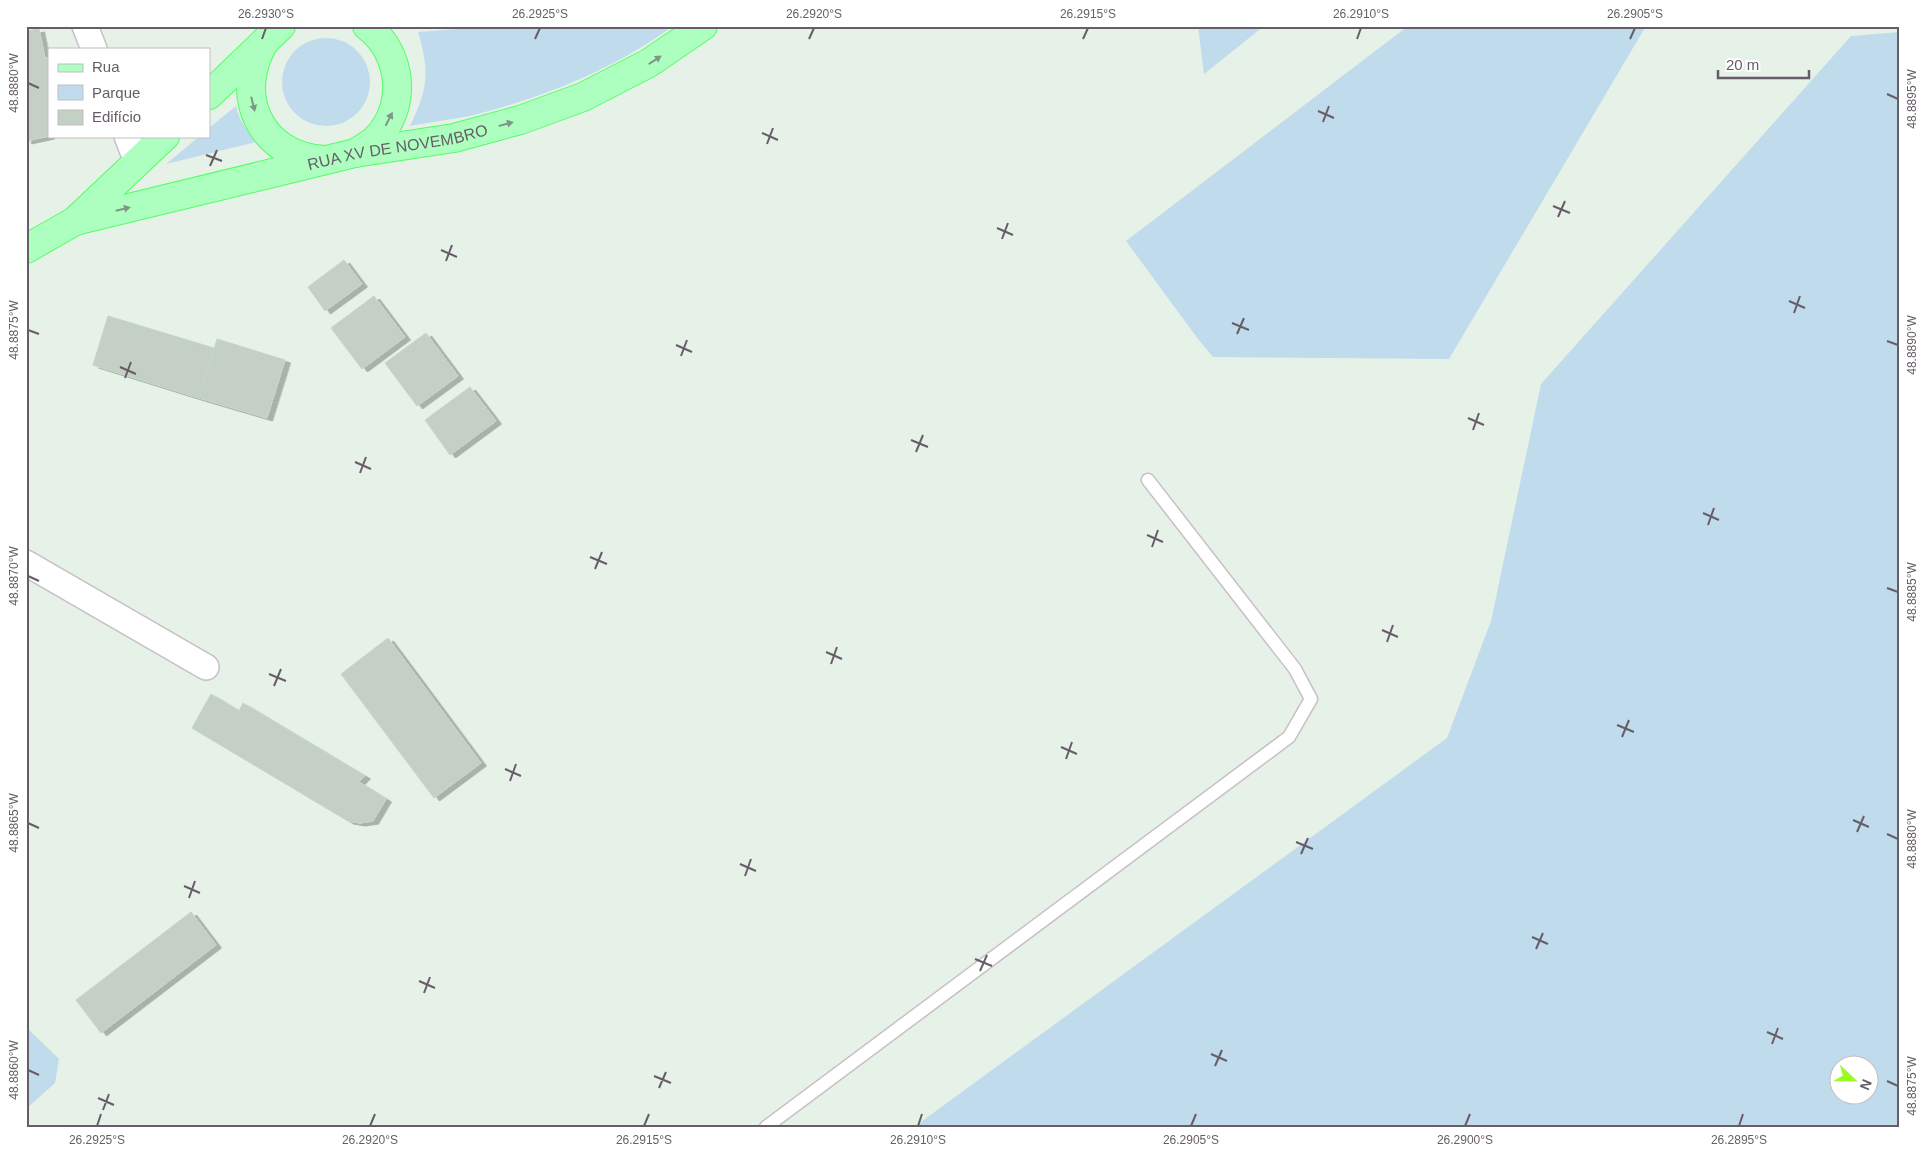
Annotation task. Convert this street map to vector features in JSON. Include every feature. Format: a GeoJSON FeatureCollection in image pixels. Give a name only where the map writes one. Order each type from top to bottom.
{"type":"FeatureCollection","features":[{"type":"Feature","properties":{"kind":"main road"},"geometry":{"type":"LineString","coordinates":[[273,34],[254,62],[251,73],[251,97],[258,119],[272,138],[291,152],[312,159],[346,156],[375,140],[390,120],[397,97],[397,78],[394,61],[382,40],[367,26]]}},
{"type":"Feature","properties":{"kind":"main road","name":"RUA XV DE NOVEMBRO"},"geometry":{"type":"LineString","coordinates":[[75,221],[346,156],[454,138],[520,120],[583,97],[649,63],[703,26]]}},
{"type":"Feature","properties":{"kind":"main road"},"geometry":{"type":"LineString","coordinates":[[210,94],[273,34]]}},
{"type":"Feature","properties":{"kind":"main road","name":"RUA XV DE NOVEMBRO"},"geometry":{"type":"LineString","coordinates":[[26,249],[75,221],[163,138]]}},
{"type":"Feature","properties":{"kind":"street"},"geometry":{"type":"LineString","coordinates":[[85,26],[94,48]]}},
{"type":"Feature","properties":{"kind":"street"},"geometry":{"type":"LineString","coordinates":[[128,138],[137,162]]}},
{"type":"Feature","properties":{"kind":"street"},"geometry":{"type":"LineString","coordinates":[[26,562],[206,667]]}},
{"type":"Feature","properties":{"kind":"lane"},"geometry":{"type":"LineString","coordinates":[[766,1127],[1289,737],[1312,700],[1295,669],[1148,480]]}},
{"type":"Feature","properties":{"kind":"green space"},"geometry":{"type":"Polygon","coordinates":[[[497,26],[673,26],[652,41],[607,66],[559,88],[510,105],[476,114],[410,126],[421,101],[425,80],[424,58],[418,32],[497,26]]]}},
{"type":"Feature","properties":{"kind":"green space"},"geometry":{"type":"Polygon","coordinates":[[[1198,26],[1264,26],[1204,74],[1198,26]]]}},
{"type":"Feature","properties":{"kind":"green space"},"geometry":{"type":"Polygon","coordinates":[[[1408,26],[1646,26],[1449,359],[1213,357],[1126,241],[1408,26]]]}},
{"type":"Feature","properties":{"kind":"green space"},"geometry":{"type":"Polygon","coordinates":[[[1900,32],[1900,1127],[914,1127],[1447,738],[1491,621],[1541,384],[1851,36],[1900,32]]]}},
{"type":"Feature","properties":{"kind":"green space"},"geometry":{"type":"Polygon","coordinates":[[[326,38],[343,42],[357,51],[366,65],[370,82],[366,99],[357,113],[343,122],[326,126],[309,122],[295,113],[286,99],[282,82],[286,65],[295,51],[309,42],[326,38]]]}},
{"type":"Feature","properties":{"kind":"green space"},"geometry":{"type":"Polygon","coordinates":[[[236,106],[244,126],[260,141],[166,164],[198,138],[210,138],[210,127],[236,106]]]}},
{"type":"Feature","properties":{"kind":"green space"},"geometry":{"type":"Polygon","coordinates":[[[26,1027],[59,1059],[55,1083],[26,1109],[26,1027]]]}},
{"type":"Feature","properties":{"kind":"building"},"geometry":{"type":"Polygon","coordinates":[[[39,29],[45,58],[48,58],[48,136],[26,141],[26,31],[39,29]]]}},
{"type":"Feature","properties":{"kind":"building"},"geometry":{"type":"Polygon","coordinates":[[[344,260],[362,284],[325,311],[308,287],[344,260]]]}},
{"type":"Feature","properties":{"kind":"building"},"geometry":{"type":"Polygon","coordinates":[[[374,296],[405,337],[362,369],[331,328],[374,296]]]}},
{"type":"Feature","properties":{"kind":"building"},"geometry":{"type":"Polygon","coordinates":[[[108,316],[214,348],[199,398],[93,365],[108,316]]]}},
{"type":"Feature","properties":{"kind":"building"},"geometry":{"type":"Polygon","coordinates":[[[426,333],[458,376],[417,406],[385,363],[426,333]]]}},
{"type":"Feature","properties":{"kind":"building"},"geometry":{"type":"Polygon","coordinates":[[[217,339],[285,360],[267,418],[199,398],[217,339]]]}},
{"type":"Feature","properties":{"kind":"building"},"geometry":{"type":"Polygon","coordinates":[[[470,387],[496,421],[450,455],[425,420],[470,387]]]}},
{"type":"Feature","properties":{"kind":"building"},"geometry":{"type":"Polygon","coordinates":[[[388,638],[481,763],[434,798],[341,674],[388,638]]]}},
{"type":"Feature","properties":{"kind":"building"},"geometry":{"type":"Polygon","coordinates":[[[211,694],[239,711],[243,703],[365,776],[359,782],[386,799],[373,821],[360,823],[348,821],[192,728],[211,694]]]}},
{"type":"Feature","properties":{"kind":"building"},"geometry":{"type":"Polygon","coordinates":[[[191,912],[216,945],[101,1033],[76,1000],[191,912]]]}}]}
